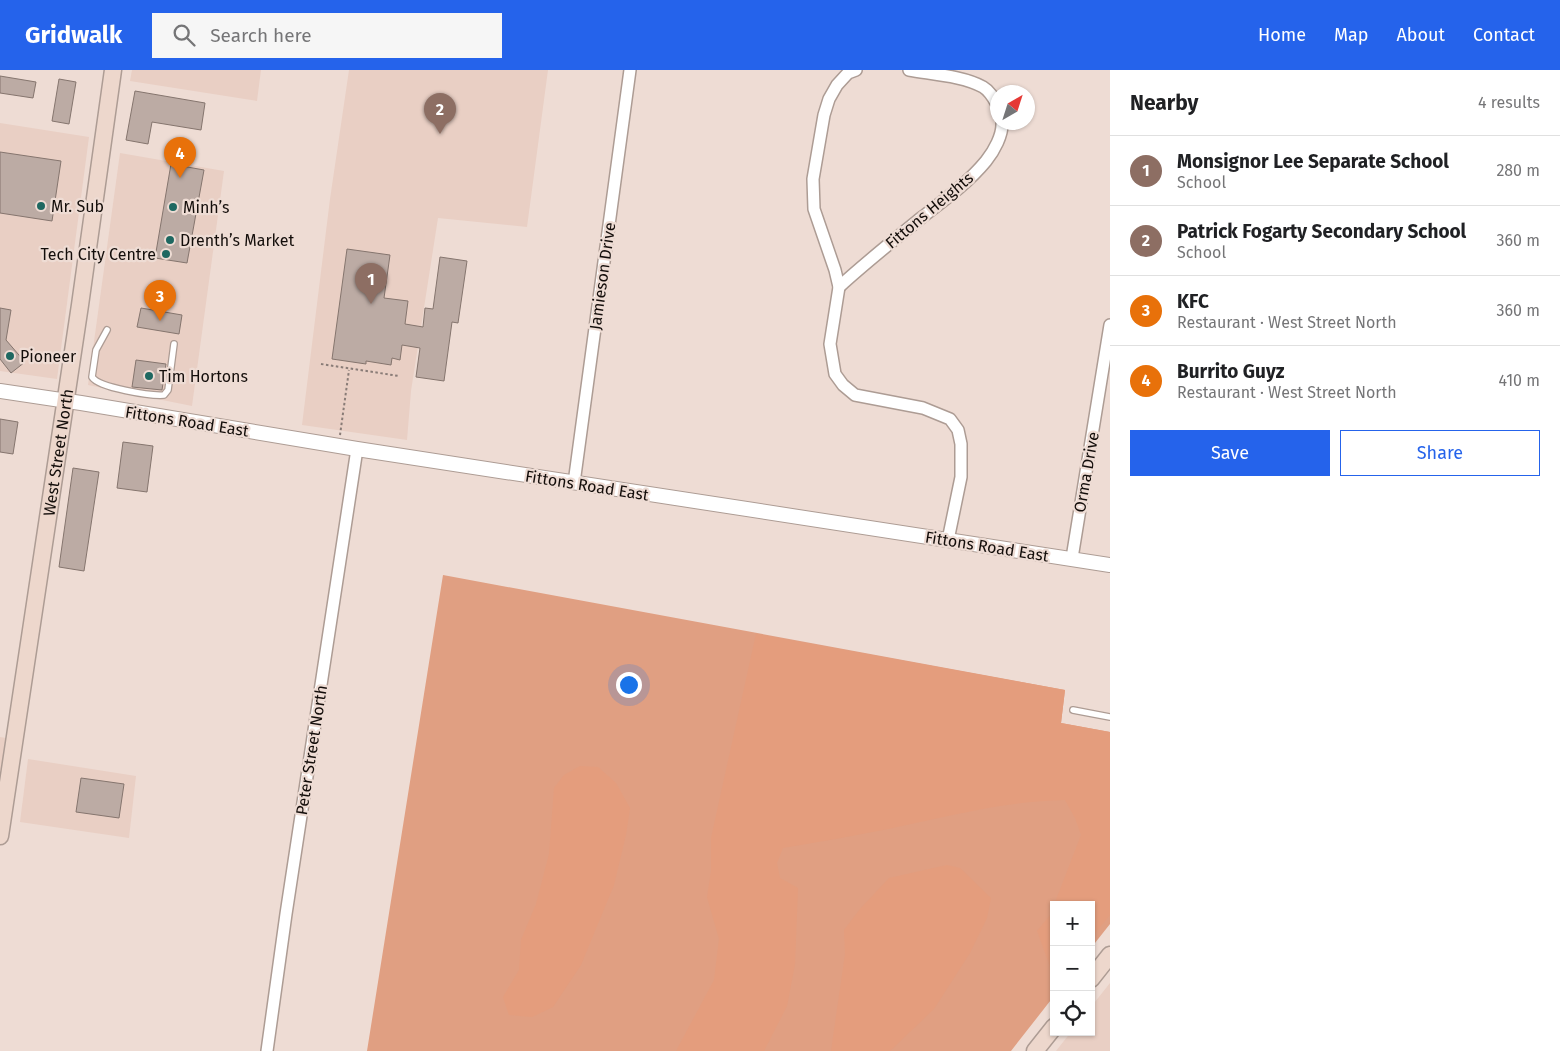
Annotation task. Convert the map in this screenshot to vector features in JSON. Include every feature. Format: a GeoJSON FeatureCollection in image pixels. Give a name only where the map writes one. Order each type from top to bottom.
{"type":"FeatureCollection","features":[{"type":"Feature","properties":{"kind":"main road","name":"West Street North"},"geometry":{"type":"LineString","coordinates":[[0,836],[80,305],[113,70]]}},
{"type":"Feature","properties":{"kind":"main road"},"geometry":{"type":"LineString","coordinates":[[1095,974],[1110,956]]}},
{"type":"Feature","properties":{"kind":"main road"},"geometry":{"type":"LineString","coordinates":[[1035,1051],[1050,1032]]}},
{"type":"Feature","properties":{"kind":"street","name":"Jamieson Drive"},"geometry":{"type":"LineString","coordinates":[[574,483],[630,70]]}},
{"type":"Feature","properties":{"kind":"street"},"geometry":{"type":"LineString","coordinates":[[856,70],[848,73],[836,85],[829,99],[824,115],[813,178],[814,209],[839,287],[830,344],[835,374],[843,385],[855,395],[923,408],[950,419],[958,430],[961,444],[960,478],[948,540]]}},
{"type":"Feature","properties":{"kind":"street"},"geometry":{"type":"LineString","coordinates":[[909,70],[968,81],[984,88],[990,94]]}},
{"type":"Feature","properties":{"kind":"street","name":"Fittons Heights"},"geometry":{"type":"LineString","coordinates":[[839,287],[869,260],[959,188],[987,160],[996,145],[1001,130]]}},
{"type":"Feature","properties":{"kind":"street","name":"Orma Drive"},"geometry":{"type":"LineString","coordinates":[[1072,558],[1110,325]]}},
{"type":"Feature","properties":{"kind":"street","name":"Fittons Road East"},"geometry":{"type":"LineString","coordinates":[[0,392],[574,483],[1110,565]]}},
{"type":"Feature","properties":{"kind":"street","name":"Peter Street North"},"geometry":{"type":"LineString","coordinates":[[267,1051],[357,449]]}},
{"type":"Feature","properties":{"kind":"lane"},"geometry":{"type":"LineString","coordinates":[[107,330],[96,350],[92,377],[99,383],[116,388],[162,396],[166,394],[174,344]]}},
{"type":"Feature","properties":{"kind":"lane"},"geometry":{"type":"LineString","coordinates":[[1073,710],[1110,717]]}},
{"type":"Feature","properties":{"kind":"path"},"geometry":{"type":"LineString","coordinates":[[321,364],[399,376]]}},
{"type":"Feature","properties":{"kind":"path"},"geometry":{"type":"LineString","coordinates":[[339,439],[349,369]]}},
{"type":"Feature","properties":{"kind":"shaded area"},"geometry":{"type":"Polygon","coordinates":[[[132,70],[261,70],[257,101],[130,81],[132,70]]]}},
{"type":"Feature","properties":{"kind":"shaded area"},"geometry":{"type":"Polygon","coordinates":[[[349,70],[548,70],[527,227],[438,218],[411,391],[407,440],[302,425],[330,199],[349,70]]]}},
{"type":"Feature","properties":{"kind":"shaded area"},"geometry":{"type":"Polygon","coordinates":[[[0,123],[89,137],[57,379],[0,371],[0,123]]]}},
{"type":"Feature","properties":{"kind":"shaded area"},"geometry":{"type":"Polygon","coordinates":[[[120,153],[224,171],[192,406],[88,385],[120,153]]]}},
{"type":"Feature","properties":{"kind":"shaded area"},"geometry":{"type":"Polygon","coordinates":[[[443,575],[1065,690],[1061,723],[1110,732],[1110,924],[1095,943],[1095,901],[1050,901],[1050,1001],[1011,1051],[367,1051],[443,575]]]}},
{"type":"Feature","properties":{"kind":"shaded area"},"geometry":{"type":"Polygon","coordinates":[[[756,634],[1065,690],[1061,723],[1110,732],[1110,915],[1095,933],[1095,901],[1056,901],[1081,835],[1075,818],[1065,800],[998,806],[875,832],[783,848],[777,863],[780,878],[798,888],[795,964],[787,1006],[764,1051],[676,1051],[714,980],[719,939],[707,897],[711,871],[711,838],[756,634]]]}},
{"type":"Feature","properties":{"kind":"shaded area"},"geometry":{"type":"Polygon","coordinates":[[[0,737],[6,738],[1,770],[0,769],[0,737]]]}},
{"type":"Feature","properties":{"kind":"shaded area"},"geometry":{"type":"Polygon","coordinates":[[[28,759],[136,776],[129,838],[20,822],[28,759]]]}},
{"type":"Feature","properties":{"kind":"shaded area"},"geometry":{"type":"Polygon","coordinates":[[[580,766],[598,767],[616,783],[630,808],[626,835],[614,885],[581,965],[553,1007],[532,1017],[509,1015],[503,997],[519,970],[521,940],[536,904],[549,854],[554,788],[564,775],[580,766]]]}},
{"type":"Feature","properties":{"kind":"shaded area"},"geometry":{"type":"Polygon","coordinates":[[[947,865],[960,868],[991,898],[987,918],[970,953],[934,1009],[890,1051],[831,1051],[845,954],[844,930],[860,909],[889,878],[947,865]]]}},
{"type":"Feature","properties":{"kind":"shaded area"},"geometry":{"type":"Polygon","coordinates":[[[1050,915],[1050,966],[1037,931],[1050,915]]]}},
{"type":"Feature","properties":{"kind":"shaded area"},"geometry":{"type":"Polygon","coordinates":[[[1110,983],[1110,1051],[1056,1051],[1068,1036],[1095,1036],[1095,1002],[1110,983]]]}},
{"type":"Feature","properties":{"kind":"building"},"geometry":{"type":"Polygon","coordinates":[[[0,76],[36,82],[33,98],[0,93],[0,76]]]}},
{"type":"Feature","properties":{"kind":"building"},"geometry":{"type":"Polygon","coordinates":[[[59,79],[76,82],[69,124],[52,121],[59,79]]]}},
{"type":"Feature","properties":{"kind":"building"},"geometry":{"type":"Polygon","coordinates":[[[135,91],[205,103],[201,130],[152,122],[148,144],[126,140],[135,91]]]}},
{"type":"Feature","properties":{"kind":"building"},"geometry":{"type":"Polygon","coordinates":[[[0,152],[61,161],[52,221],[0,213],[0,152]]]}},
{"type":"Feature","properties":{"kind":"building"},"geometry":{"type":"Polygon","coordinates":[[[171,164],[204,170],[187,263],[155,258],[171,164]]]}},
{"type":"Feature","properties":{"kind":"building"},"geometry":{"type":"Polygon","coordinates":[[[347,249],[390,255],[384,298],[408,301],[405,324],[423,327],[425,308],[433,309],[440,257],[467,261],[458,323],[452,322],[444,381],[416,377],[420,348],[402,345],[400,360],[392,358],[391,365],[366,361],[366,364],[332,359],[347,249]]]}},
{"type":"Feature","properties":{"kind":"building"},"geometry":{"type":"Polygon","coordinates":[[[0,308],[11,310],[6,340],[25,362],[11,373],[0,359],[0,308]]]}},
{"type":"Feature","properties":{"kind":"building"},"geometry":{"type":"Polygon","coordinates":[[[141,308],[182,315],[179,334],[137,327],[141,308]]]}},
{"type":"Feature","properties":{"kind":"building","name":"Tim Hortons"},"geometry":{"type":"Polygon","coordinates":[[[136,360],[166,364],[162,390],[132,387],[136,360]]]}},
{"type":"Feature","properties":{"kind":"building"},"geometry":{"type":"Polygon","coordinates":[[[0,419],[18,422],[13,454],[0,452],[0,419]]]}},
{"type":"Feature","properties":{"kind":"building"},"geometry":{"type":"Polygon","coordinates":[[[123,442],[153,446],[147,492],[117,488],[123,442]]]}},
{"type":"Feature","properties":{"kind":"building"},"geometry":{"type":"Polygon","coordinates":[[[73,468],[99,472],[84,571],[59,567],[73,468]]]}},
{"type":"Feature","properties":{"kind":"building"},"geometry":{"type":"Polygon","coordinates":[[[81,778],[124,784],[119,818],[76,812],[81,778]]]}},
{"type":"Feature","properties":{"kind":"place","name":"Patrick Fogarty Secondary School"},"geometry":{"type":"Point","coordinates":[440,134]}},
{"type":"Feature","properties":{"kind":"place","name":"Burrito Guyz"},"geometry":{"type":"Point","coordinates":[180,178]}},
{"type":"Feature","properties":{"kind":"place","name":"Mr. Sub"},"geometry":{"type":"Point","coordinates":[41,206]}},
{"type":"Feature","properties":{"kind":"place","name":"Minh’s"},"geometry":{"type":"Point","coordinates":[173,207]}},
{"type":"Feature","properties":{"kind":"place","name":"Drenth’s Market"},"geometry":{"type":"Point","coordinates":[170,240]}},
{"type":"Feature","properties":{"kind":"place","name":"Tech City Centre"},"geometry":{"type":"Point","coordinates":[166,254]}},
{"type":"Feature","properties":{"kind":"place","name":"Monsignor Lee Separate School"},"geometry":{"type":"Point","coordinates":[371,304]}},
{"type":"Feature","properties":{"kind":"place","name":"KFC"},"geometry":{"type":"Point","coordinates":[160,321]}},
{"type":"Feature","properties":{"kind":"place","name":"Pioneer"},"geometry":{"type":"Point","coordinates":[10,356]}},
{"type":"Feature","properties":{"kind":"place","name":"Tim Hortons"},"geometry":{"type":"Point","coordinates":[149,376]}}]}
